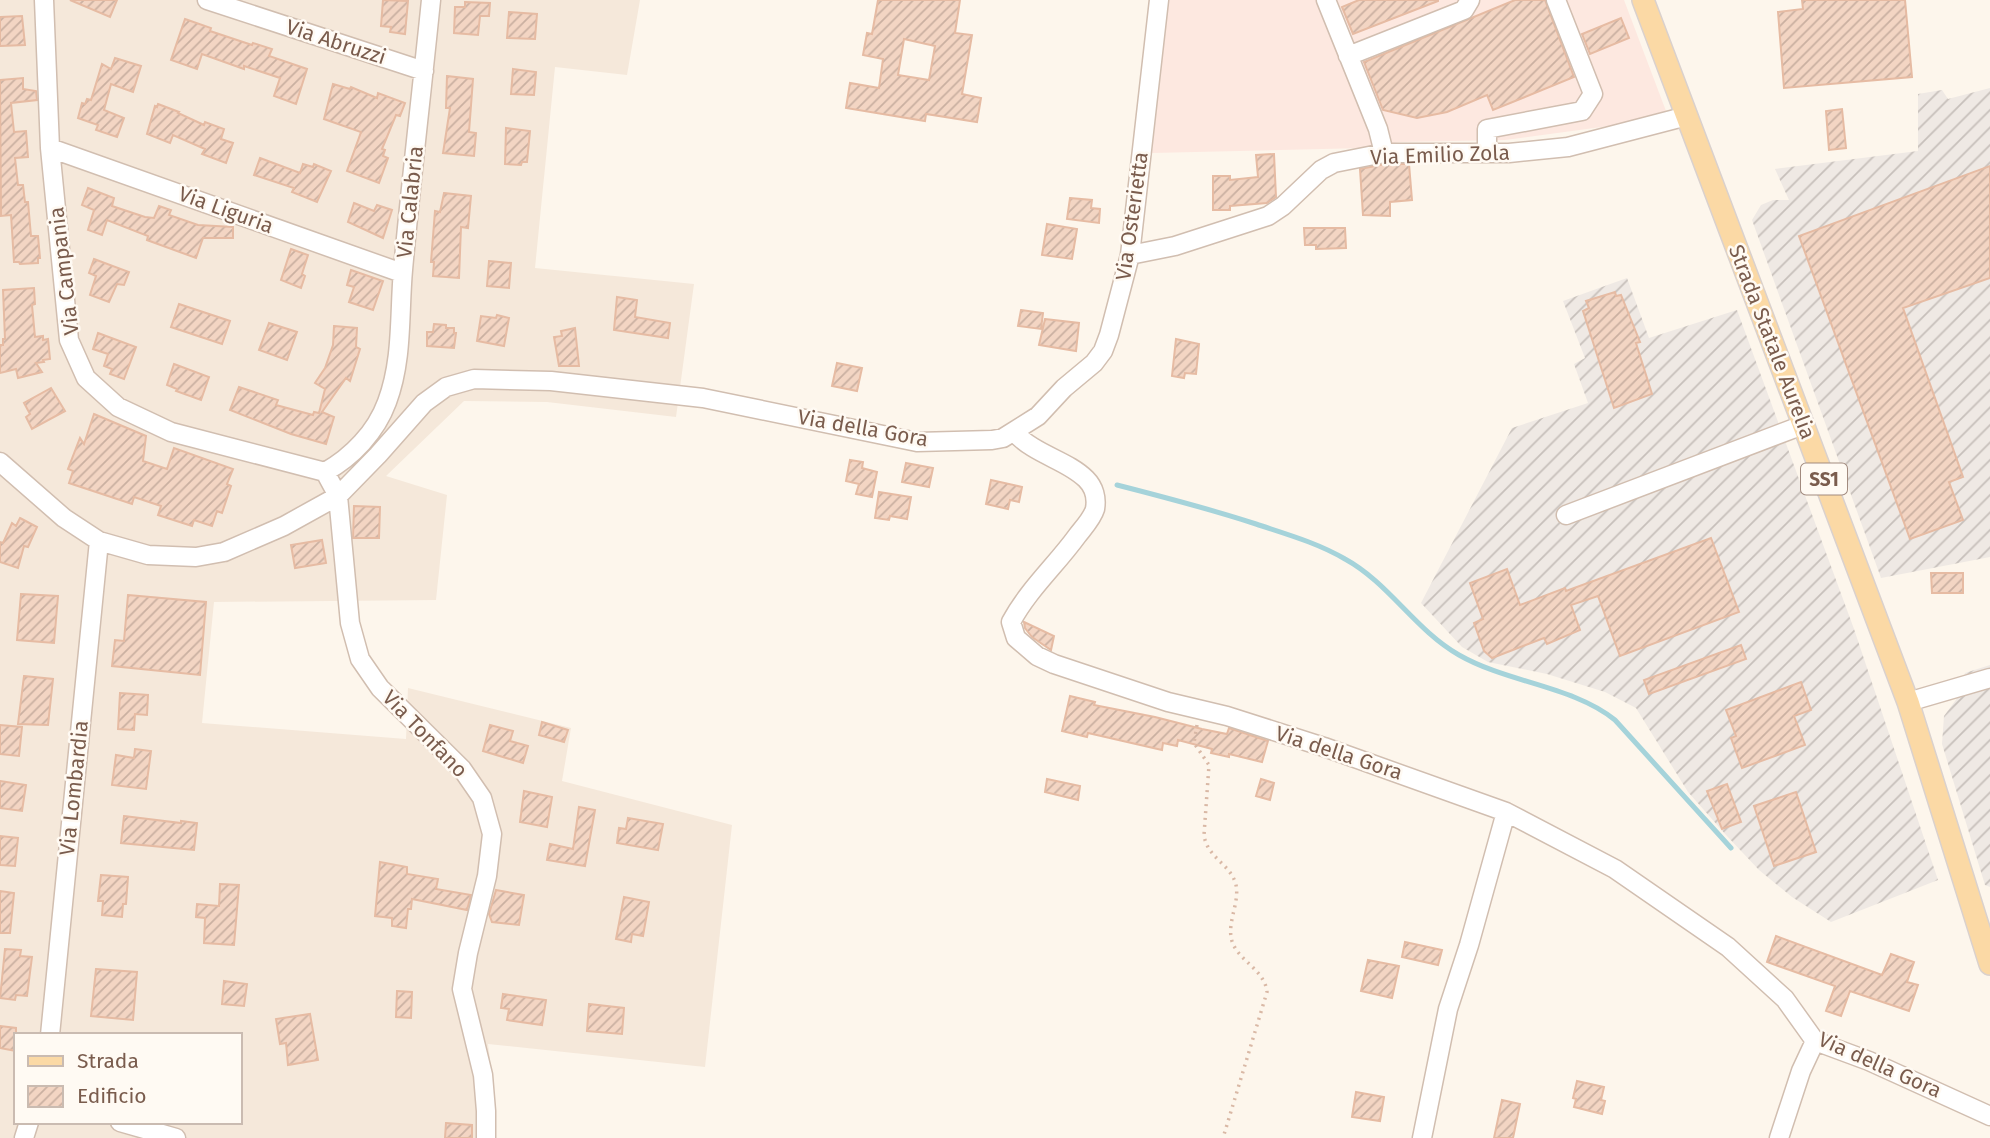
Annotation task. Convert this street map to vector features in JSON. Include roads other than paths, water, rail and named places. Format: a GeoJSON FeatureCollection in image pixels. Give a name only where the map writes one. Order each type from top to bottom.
{"type":"FeatureCollection","features":[{"type":"Feature","properties":{"kind":"main road","name":"Strada Statale Aurelia"},"geometry":{"type":"LineString","coordinates":[[1643,0],[1908,702],[1990,964]]}},
{"type":"Feature","properties":{"kind":"street","name":"Via Campania"},"geometry":{"type":"LineString","coordinates":[[44,0],[50,148],[69,340],[86,378],[118,407],[171,432],[325,472]]}},
{"type":"Feature","properties":{"kind":"street","name":"Via Abruzzi"},"geometry":{"type":"LineString","coordinates":[[207,0],[424,71]]}},
{"type":"Feature","properties":{"kind":"street","name":"Via Calabria"},"geometry":{"type":"LineString","coordinates":[[325,472],[349,457],[365,438],[386,404],[399,355],[402,273],[431,0]]}},
{"type":"Feature","properties":{"kind":"street","name":"Via Osterietta"},"geometry":{"type":"LineString","coordinates":[[1014,432],[1038,416],[1064,388],[1094,363],[1103,351],[1130,256],[1159,0]]}},
{"type":"Feature","properties":{"kind":"street"},"geometry":{"type":"LineString","coordinates":[[1326,0],[1378,129],[1384,153]]}},
{"type":"Feature","properties":{"kind":"street"},"geometry":{"type":"LineString","coordinates":[[1348,56],[1464,10],[1470,0]]}},
{"type":"Feature","properties":{"kind":"street"},"geometry":{"type":"LineString","coordinates":[[1487,153],[1488,129],[1582,111],[1593,94],[1556,0]]}},
{"type":"Feature","properties":{"kind":"street","name":"Via Emilio Zola"},"geometry":{"type":"LineString","coordinates":[[1130,256],[1175,246],[1268,216],[1283,206],[1321,170],[1334,163],[1384,153],[1487,153],[1568,147],[1687,116]]}},
{"type":"Feature","properties":{"kind":"street","name":"Via Liguria"},"geometry":{"type":"LineString","coordinates":[[50,148],[402,273]]}},
{"type":"Feature","properties":{"kind":"street","name":"Via della Gora"},"geometry":{"type":"LineString","coordinates":[[0,462],[64,518],[99,541],[132,552],[162,557],[196,557],[224,552],[284,526],[338,496],[424,403],[446,387],[474,379],[551,381],[704,398],[917,442],[992,440],[1014,432],[1026,444],[1083,477],[1095,494],[1096,503],[1088,521],[1060,559],[1020,605],[1011,622],[1017,638],[1037,656],[1168,702],[1227,716],[1337,751],[1506,811],[1615,869],[1728,947],[1785,999],[1815,1041],[1869,1061],[1990,1116]]}},
{"type":"Feature","properties":{"kind":"street"},"geometry":{"type":"LineString","coordinates":[[386,404],[409,419]]}},
{"type":"Feature","properties":{"kind":"street"},"geometry":{"type":"LineString","coordinates":[[1566,515],[1803,425]]}},
{"type":"Feature","properties":{"kind":"street"},"geometry":{"type":"LineString","coordinates":[[325,472],[338,496]]}},
{"type":"Feature","properties":{"kind":"street","name":"Via Tonfano"},"geometry":{"type":"LineString","coordinates":[[338,496],[350,623],[360,659],[380,688],[461,769],[482,798],[492,834],[487,876],[462,989],[483,1075],[486,1138]]}},
{"type":"Feature","properties":{"kind":"street","name":"Via Lombardia"},"geometry":{"type":"LineString","coordinates":[[50,1033],[99,541]]}},
{"type":"Feature","properties":{"kind":"street"},"geometry":{"type":"LineString","coordinates":[[1908,702],[1990,678]]}},
{"type":"Feature","properties":{"kind":"street"},"geometry":{"type":"LineString","coordinates":[[1422,1138],[1448,1009],[1469,945],[1506,811]]}},
{"type":"Feature","properties":{"kind":"street"},"geometry":{"type":"LineString","coordinates":[[1779,1138],[1801,1071],[1815,1041]]}},
{"type":"Feature","properties":{"kind":"street"},"geometry":{"type":"LineString","coordinates":[[127,1124],[176,1138]]}},
{"type":"Feature","properties":{"kind":"waterway"},"geometry":{"type":"LineString","coordinates":[[1117,485],[1187,503],[1290,535],[1345,559],[1361,569],[1429,633],[1459,655],[1498,672],[1580,699],[1615,720],[1731,848]]}}]}
